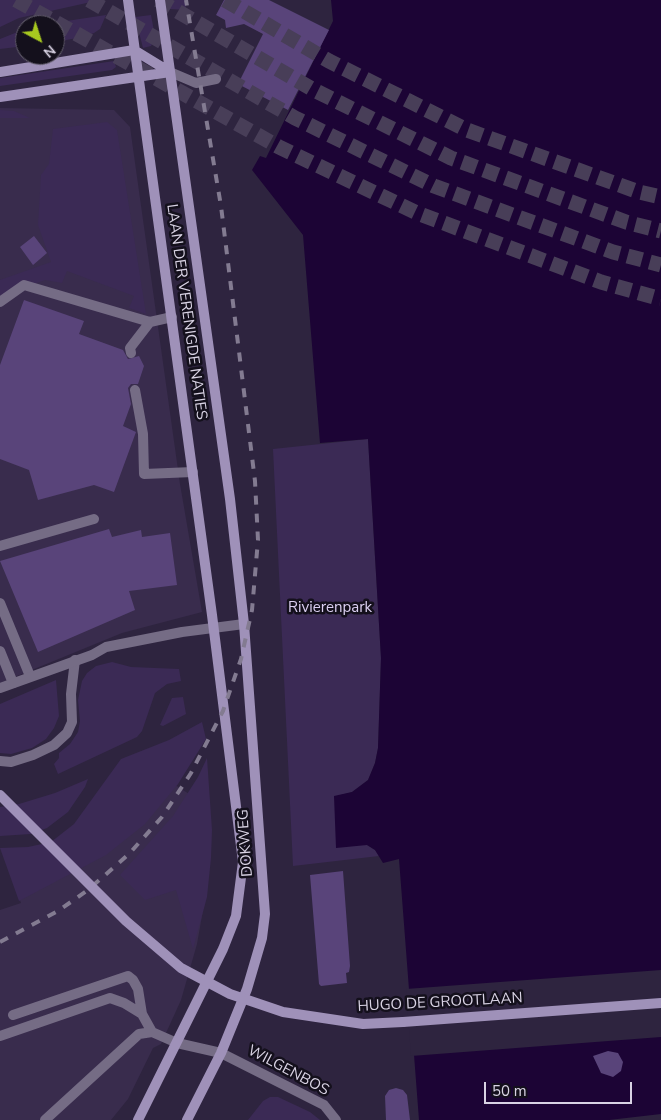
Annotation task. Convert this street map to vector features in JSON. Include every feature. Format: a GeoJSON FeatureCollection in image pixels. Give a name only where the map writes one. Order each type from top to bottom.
{"type":"FeatureCollection","features":[{"type":"Feature","properties":{"kind":"main road","name":"LAAN DER VERENIGDE NATIES"},"geometry":{"type":"LineString","coordinates":[[128,0],[214,629]]}},
{"type":"Feature","properties":{"kind":"main road","name":"LAAN DER VERENIGDE NATIES"},"geometry":{"type":"LineString","coordinates":[[160,0],[230,499],[244,624]]}},
{"type":"Feature","properties":{"kind":"main road"},"geometry":{"type":"LineString","coordinates":[[0,72],[134,50],[170,72]]}},
{"type":"Feature","properties":{"kind":"main road"},"geometry":{"type":"LineString","coordinates":[[0,97],[170,72]]}},
{"type":"Feature","properties":{"kind":"main road","name":"DOKWEG"},"geometry":{"type":"LineString","coordinates":[[221,1054],[247,988],[262,938],[265,914],[244,624]]}},
{"type":"Feature","properties":{"kind":"main road","name":"DOKWEG"},"geometry":{"type":"LineString","coordinates":[[177,1043],[223,949],[236,916],[241,888],[241,844],[214,629]]}},
{"type":"Feature","properties":{"kind":"main road","name":"HUGO DE GROOTLAAN"},"geometry":{"type":"LineString","coordinates":[[0,795],[126,921],[182,968],[230,994],[283,1012],[363,1024],[661,1003]]}},
{"type":"Feature","properties":{"kind":"main road"},"geometry":{"type":"LineString","coordinates":[[138,1120],[177,1043]]}},
{"type":"Feature","properties":{"kind":"main road"},"geometry":{"type":"LineString","coordinates":[[187,1120],[221,1054]]}},
{"type":"Feature","properties":{"kind":"street"},"geometry":{"type":"LineString","coordinates":[[170,72],[196,83],[216,80]]}},
{"type":"Feature","properties":{"kind":"street"},"geometry":{"type":"LineString","coordinates":[[0,302],[24,285],[150,322],[172,317]]}},
{"type":"Feature","properties":{"kind":"street"},"geometry":{"type":"LineString","coordinates":[[131,353],[130,348],[150,322]]}},
{"type":"Feature","properties":{"kind":"street"},"geometry":{"type":"LineString","coordinates":[[136,390],[143,434],[144,474],[193,472]]}},
{"type":"Feature","properties":{"kind":"street"},"geometry":{"type":"LineString","coordinates":[[0,546],[94,519]]}},
{"type":"Feature","properties":{"kind":"street"},"geometry":{"type":"LineString","coordinates":[[0,603],[30,676]]}},
{"type":"Feature","properties":{"kind":"street"},"geometry":{"type":"LineString","coordinates":[[0,688],[92,655],[106,647],[135,640],[244,624]]}},
{"type":"Feature","properties":{"kind":"street"},"geometry":{"type":"LineString","coordinates":[[0,651],[13,683]]}},
{"type":"Feature","properties":{"kind":"street"},"geometry":{"type":"LineString","coordinates":[[0,761],[11,762],[33,755],[54,745],[67,733],[72,722],[71,694],[75,660]]}},
{"type":"Feature","properties":{"kind":"street"},"geometry":{"type":"LineString","coordinates":[[13,1015],[127,976],[135,983],[142,1014],[152,1032],[139,1034],[128,1042],[45,1120]]}},
{"type":"Feature","properties":{"kind":"street"},"geometry":{"type":"LineString","coordinates":[[0,1036],[110,998],[124,1003],[142,1014]]}},
{"type":"Feature","properties":{"kind":"street","name":"WILGENBOS"},"geometry":{"type":"LineString","coordinates":[[152,1032],[177,1043],[221,1054],[324,1105],[336,1120]]}},
{"type":"Feature","properties":{"kind":"shaded area"},"geometry":{"type":"Polygon","coordinates":[[[331,0],[661,0],[661,1120],[419,1120],[399,859],[383,863],[375,850],[367,845],[336,848],[334,796],[352,792],[368,780],[375,763],[378,748],[381,658],[368,439],[320,443],[303,235],[252,170],[260,156],[266,158],[333,21],[331,0]]]}},
{"type":"Feature","properties":{"kind":"shaded area"},"geometry":{"type":"Polygon","coordinates":[[[0,108],[114,110],[130,127],[180,484],[202,612],[122,633],[0,683],[0,108]]]}},
{"type":"Feature","properties":{"kind":"shaded area"},"geometry":{"type":"Polygon","coordinates":[[[166,779],[209,807],[208,882],[197,944],[181,1000],[161,1044],[153,1048],[128,1099],[111,1120],[0,1120],[0,910],[21,903],[16,889],[166,779]]]}},
{"type":"Feature","properties":{"kind":"green space"},"geometry":{"type":"Polygon","coordinates":[[[0,0],[100,0],[32,15],[15,15],[15,20],[0,27],[0,0]]]}},
{"type":"Feature","properties":{"kind":"green space"},"geometry":{"type":"Polygon","coordinates":[[[169,0],[185,0],[186,10],[170,9],[169,0]]]}},
{"type":"Feature","properties":{"kind":"green space"},"geometry":{"type":"Polygon","coordinates":[[[106,15],[100,29],[94,33],[65,40],[65,21],[106,15]]]}},
{"type":"Feature","properties":{"kind":"green space"},"geometry":{"type":"Polygon","coordinates":[[[151,15],[154,31],[153,42],[151,46],[143,48],[135,17],[151,15]]]}},
{"type":"Feature","properties":{"kind":"green space"},"geometry":{"type":"Polygon","coordinates":[[[15,33],[15,47],[0,49],[0,39],[15,33]]]}},
{"type":"Feature","properties":{"kind":"green space"},"geometry":{"type":"Polygon","coordinates":[[[114,61],[116,67],[112,70],[0,86],[0,78],[114,61]]]}},
{"type":"Feature","properties":{"kind":"green space"},"geometry":{"type":"Polygon","coordinates":[[[0,110],[14,111],[30,118],[0,118],[0,110]]]}},
{"type":"Feature","properties":{"kind":"green space"},"geometry":{"type":"Polygon","coordinates":[[[107,122],[117,130],[146,314],[129,308],[134,296],[67,271],[62,283],[45,280],[0,296],[0,280],[51,262],[38,225],[41,175],[49,164],[53,129],[107,122]]]}},
{"type":"Feature","properties":{"kind":"green space","name":"Rivierenpark"},"geometry":{"type":"Polygon","coordinates":[[[368,439],[381,658],[378,748],[375,763],[368,780],[352,792],[334,797],[367,845],[375,850],[379,856],[293,866],[273,449],[368,439]]]}},
{"type":"Feature","properties":{"kind":"green space"},"geometry":{"type":"Polygon","coordinates":[[[112,662],[131,667],[179,669],[181,681],[167,684],[155,693],[142,731],[137,737],[58,774],[54,764],[59,758],[59,753],[70,744],[78,732],[80,721],[78,700],[82,681],[87,673],[96,666],[112,662]]]}},
{"type":"Feature","properties":{"kind":"green space"},"geometry":{"type":"Polygon","coordinates":[[[56,680],[59,716],[54,728],[46,739],[32,748],[11,754],[0,753],[0,704],[56,680]]]}},
{"type":"Feature","properties":{"kind":"green space"},"geometry":{"type":"Polygon","coordinates":[[[183,697],[186,714],[163,726],[160,725],[172,698],[183,697]]]}},
{"type":"Feature","properties":{"kind":"green space"},"geometry":{"type":"Polygon","coordinates":[[[202,722],[206,739],[178,784],[145,824],[106,855],[19,901],[0,848],[28,847],[51,842],[74,824],[121,759],[169,740],[202,722]]]}},
{"type":"Feature","properties":{"kind":"green space"},"geometry":{"type":"Polygon","coordinates":[[[207,758],[212,830],[211,858],[207,897],[193,949],[176,890],[145,900],[120,875],[173,816],[198,777],[207,758]]]}},
{"type":"Feature","properties":{"kind":"green space"},"geometry":{"type":"Polygon","coordinates":[[[88,779],[85,787],[68,812],[47,828],[31,834],[0,836],[0,807],[19,804],[55,793],[88,779]]]}},
{"type":"Feature","properties":{"kind":"green space"},"geometry":{"type":"Polygon","coordinates":[[[270,1097],[278,1097],[310,1112],[320,1120],[248,1120],[263,1101],[270,1097]]]}},
{"type":"Feature","properties":{"kind":"pier"},"geometry":{"type":"Polygon","coordinates":[[[661,970],[661,1037],[411,1056],[406,989],[661,970]]]}},
{"type":"Feature","properties":{"kind":"pier"},"geometry":{"type":"Polygon","coordinates":[[[661,1114],[661,1120],[609,1120],[661,1114]]]}},
{"type":"Feature","properties":{"kind":"building"},"geometry":{"type":"Polygon","coordinates":[[[224,0],[269,0],[329,30],[288,110],[238,84],[263,34],[244,24],[226,28],[225,20],[216,15],[224,0]]]}},
{"type":"Feature","properties":{"kind":"building"},"geometry":{"type":"Polygon","coordinates":[[[34,236],[47,253],[33,265],[20,247],[34,236]]]}},
{"type":"Feature","properties":{"kind":"building"},"geometry":{"type":"Polygon","coordinates":[[[24,300],[84,321],[79,334],[123,350],[128,359],[139,356],[144,366],[138,384],[131,384],[128,388],[131,404],[123,426],[136,432],[114,492],[94,485],[38,500],[29,470],[0,459],[0,365],[24,300]]]}},
{"type":"Feature","properties":{"kind":"building"},"geometry":{"type":"Polygon","coordinates":[[[109,529],[112,537],[141,530],[142,537],[170,533],[177,585],[129,591],[135,610],[38,652],[0,561],[109,529]]]}},
{"type":"Feature","properties":{"kind":"building"},"geometry":{"type":"Polygon","coordinates":[[[343,871],[350,966],[349,972],[346,973],[347,983],[321,986],[319,984],[310,875],[343,871]]]}},
{"type":"Feature","properties":{"kind":"building"},"geometry":{"type":"Polygon","coordinates":[[[608,1051],[618,1053],[623,1062],[621,1071],[613,1077],[601,1073],[593,1056],[608,1051]]]}},
{"type":"Feature","properties":{"kind":"building"},"geometry":{"type":"Polygon","coordinates":[[[396,1088],[403,1090],[407,1095],[410,1120],[386,1120],[385,1096],[389,1090],[396,1088]]]}},
{"type":"Feature","properties":{"kind":"tunnel"},"geometry":{"type":"LineString","coordinates":[[16,0],[279,147],[417,213],[601,282],[661,299]]}},
{"type":"Feature","properties":{"kind":"tunnel"},"geometry":{"type":"LineString","coordinates":[[89,0],[295,118],[434,186],[613,252],[661,265]]}},
{"type":"Feature","properties":{"kind":"tunnel"},"geometry":{"type":"LineString","coordinates":[[158,0],[312,89],[451,158],[626,222],[661,231]]}},
{"type":"Feature","properties":{"kind":"tunnel"},"geometry":{"type":"LineString","coordinates":[[225,0],[329,61],[467,130],[639,192],[661,197]]}},
{"type":"Feature","properties":{"kind":"railway"},"geometry":{"type":"LineString","coordinates":[[0,942],[58,911],[88,890],[129,854],[162,817],[191,773],[223,711],[241,659],[252,610],[258,540],[255,481],[221,206],[186,0]]}}]}
